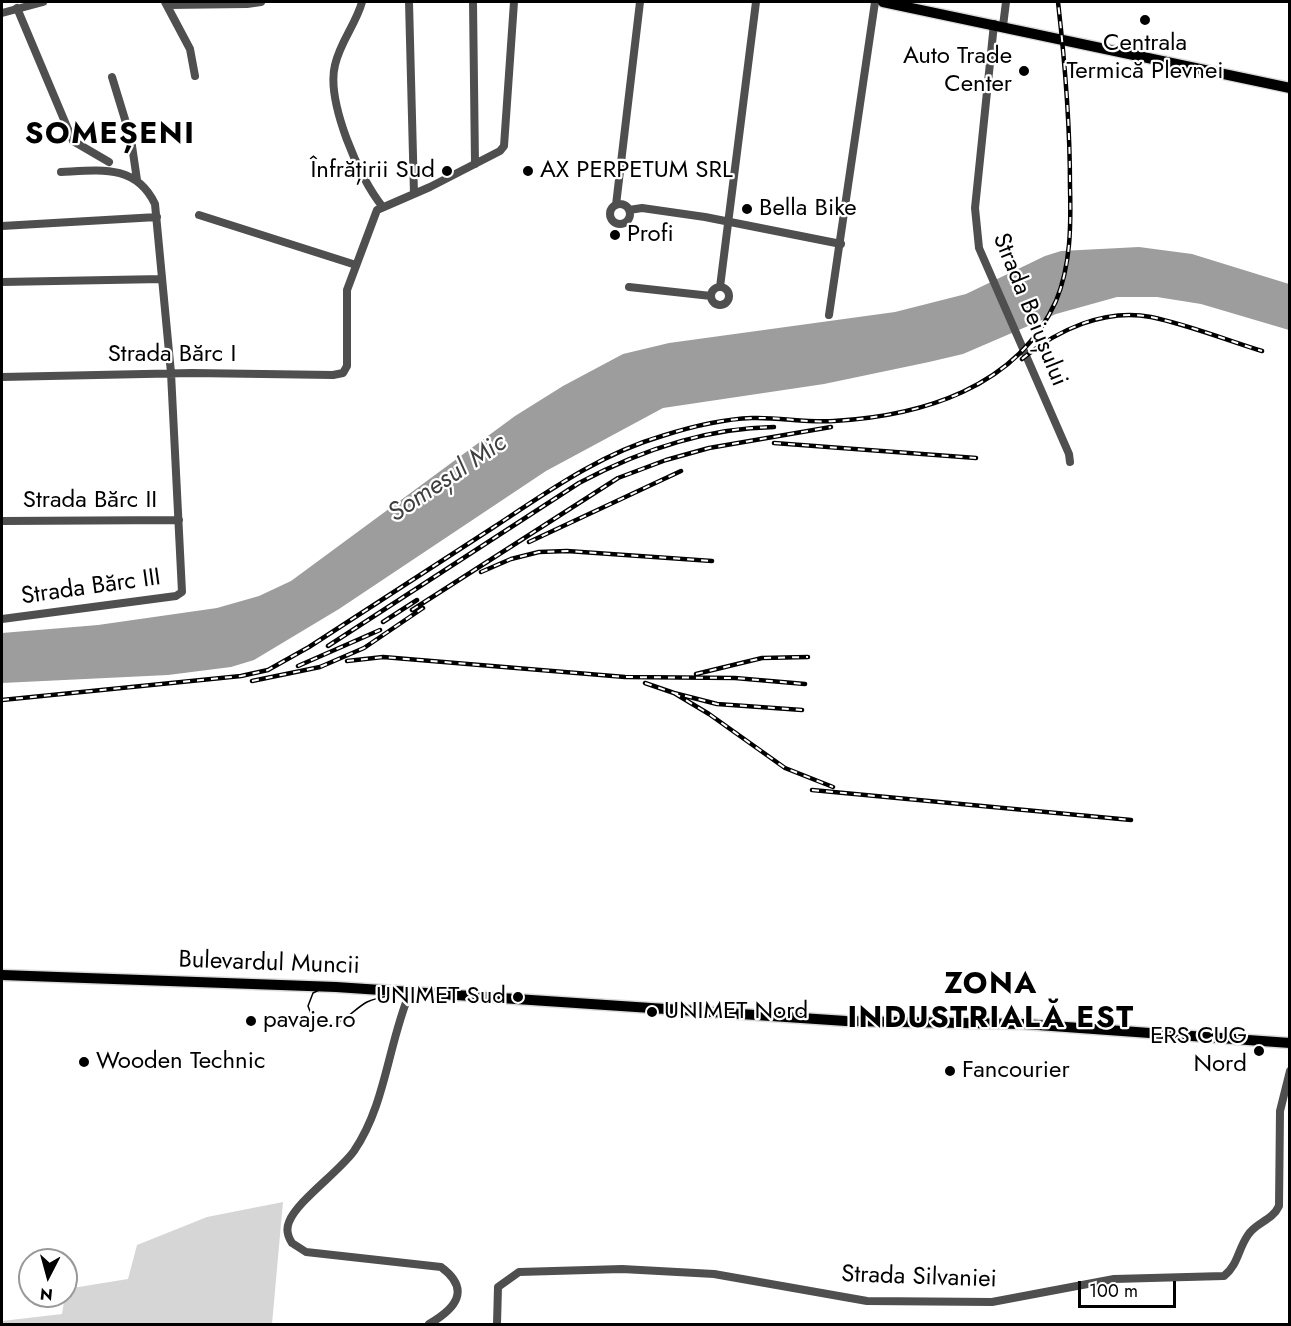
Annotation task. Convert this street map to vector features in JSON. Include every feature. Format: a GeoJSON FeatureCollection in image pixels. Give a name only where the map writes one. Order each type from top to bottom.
{"type":"FeatureCollection","features":[{"type":"Feature","properties":{"kind":"main road"},"geometry":{"type":"LineString","coordinates":[[883,2],[1290,88]]}},
{"type":"Feature","properties":{"kind":"main road","name":"Bulevardul Muncii"},"geometry":{"type":"LineString","coordinates":[[2,975],[410,992],[846,1021],[1024,1024],[1290,1043]]}},
{"type":"Feature","properties":{"kind":"street"},"geometry":{"type":"LineString","coordinates":[[2,13],[43,2]]}},
{"type":"Feature","properties":{"kind":"street"},"geometry":{"type":"LineString","coordinates":[[195,76],[190,49],[166,3],[247,4],[261,2]]}},
{"type":"Feature","properties":{"kind":"street"},"geometry":{"type":"LineString","coordinates":[[362,2],[335,61],[333,80],[351,146],[365,178],[382,206]]}},
{"type":"Feature","properties":{"kind":"street"},"geometry":{"type":"LineString","coordinates":[[409,2],[414,194]]}},
{"type":"Feature","properties":{"kind":"street"},"geometry":{"type":"LineString","coordinates":[[473,2],[475,164]]}},
{"type":"Feature","properties":{"kind":"street"},"geometry":{"type":"LineString","coordinates":[[199,215],[356,265],[375,213],[382,206],[414,194],[503,149],[506,137],[514,2]]}},
{"type":"Feature","properties":{"kind":"street"},"geometry":{"type":"LineString","coordinates":[[629,210],[628,220],[618,223],[611,215],[616,205],[640,2]]}},
{"type":"Feature","properties":{"kind":"street"},"geometry":{"type":"LineString","coordinates":[[720,287],[756,2]]}},
{"type":"Feature","properties":{"kind":"street"},"geometry":{"type":"LineString","coordinates":[[829,315],[875,2]]}},
{"type":"Feature","properties":{"kind":"street","name":"Strada Beiușului"},"geometry":{"type":"LineString","coordinates":[[1006,2],[998,25],[975,208],[979,248],[1066,445],[1070,462]]}},
{"type":"Feature","properties":{"kind":"street"},"geometry":{"type":"LineString","coordinates":[[17,8],[73,141],[109,162]]}},
{"type":"Feature","properties":{"kind":"street"},"geometry":{"type":"LineString","coordinates":[[112,77],[131,139],[137,180]]}},
{"type":"Feature","properties":{"kind":"street"},"geometry":{"type":"LineString","coordinates":[[61,172],[112,172],[137,180],[151,196],[158,217],[171,373],[179,520]]}},
{"type":"Feature","properties":{"kind":"street"},"geometry":{"type":"LineString","coordinates":[[616,205],[622,204],[629,210],[642,208],[728,221],[841,244]]}},
{"type":"Feature","properties":{"kind":"street"},"geometry":{"type":"LineString","coordinates":[[2,226],[158,217]]}},
{"type":"Feature","properties":{"kind":"street","name":"Strada Bărc I"},"geometry":{"type":"LineString","coordinates":[[2,377],[171,373],[333,375],[343,372],[347,366],[346,299],[356,265]]}},
{"type":"Feature","properties":{"kind":"street"},"geometry":{"type":"LineString","coordinates":[[2,282],[162,279]]}},
{"type":"Feature","properties":{"kind":"street"},"geometry":{"type":"LineString","coordinates":[[628,287],[711,296]]}},
{"type":"Feature","properties":{"kind":"street"},"geometry":{"type":"LineString","coordinates":[[720,287],[728,292],[726,303],[716,305],[711,296],[713,290],[720,287]]}},
{"type":"Feature","properties":{"kind":"street","name":"Strada Bărc II"},"geometry":{"type":"LineString","coordinates":[[2,520],[179,520]]}},
{"type":"Feature","properties":{"kind":"street","name":"Strada Bărc III"},"geometry":{"type":"LineString","coordinates":[[2,619],[181,594],[183,589],[179,520]]}},
{"type":"Feature","properties":{"kind":"street"},"geometry":{"type":"LineString","coordinates":[[410,992],[373,1116],[362,1138],[349,1158],[294,1213],[287,1228],[292,1244],[306,1251],[441,1267],[452,1275],[458,1290],[453,1306],[447,1313],[429,1324]]}},
{"type":"Feature","properties":{"kind":"street","name":"Strada Silvaniei"},"geometry":{"type":"LineString","coordinates":[[496,1324],[498,1287],[519,1272],[622,1269],[714,1274],[842,1298],[880,1302],[1003,1301],[1114,1279],[1224,1276],[1235,1265],[1249,1232],[1275,1215],[1279,1206],[1280,1111],[1290,1071]]}},
{"type":"Feature","properties":{"kind":"shaded area"},"geometry":{"type":"Polygon","coordinates":[[[283,1202],[272,1324],[2,1324],[2,1321],[62,1314],[63,1308],[78,1308],[78,1287],[128,1279],[137,1245],[207,1217],[283,1202]]]}},
{"type":"Feature","properties":{"kind":"water","name":"Someșul Mic"},"geometry":{"type":"Polygon","coordinates":[[[1139,247],[1192,254],[1289,284],[1289,330],[1201,304],[1157,297],[1117,297],[1056,314],[963,354],[824,384],[663,408],[546,471],[339,609],[254,660],[231,667],[168,675],[2,683],[2,633],[98,625],[217,608],[259,596],[291,581],[515,416],[563,386],[623,354],[669,343],[895,312],[966,294],[1045,256],[1061,251],[1139,247]]]}},
{"type":"Feature","properties":{"kind":"tram line"},"geometry":{"type":"LineString","coordinates":[[2,972],[289,982],[831,1018],[1049,1023],[1290,1042]]}},
{"type":"Feature","properties":{"kind":"tram line"},"geometry":{"type":"LineString","coordinates":[[327,986],[313,993],[308,1006],[313,1019],[328,1025],[342,1021],[371,1000],[400,994]]}},
{"type":"Feature","properties":{"kind":"railway"},"geometry":{"type":"LineString","coordinates":[[2,700],[241,676],[268,670],[309,647],[575,475],[639,444],[684,430],[730,420],[762,418],[834,421],[900,412],[932,404],[963,392],[992,376],[1017,356],[1039,331],[1056,301],[1065,273],[1070,215],[1069,140],[1058,2]]}},
{"type":"Feature","properties":{"kind":"railway"},"geometry":{"type":"LineString","coordinates":[[1022,359],[1050,339],[1082,324],[1116,316],[1134,315],[1179,324],[1262,351]]}},
{"type":"Feature","properties":{"kind":"railway"},"geometry":{"type":"LineString","coordinates":[[328,646],[579,483],[602,471],[673,443],[748,428],[774,427]]}},
{"type":"Feature","properties":{"kind":"railway"},"geometry":{"type":"LineString","coordinates":[[412,610],[618,478],[666,460],[709,448],[831,427]]}},
{"type":"Feature","properties":{"kind":"railway"},"geometry":{"type":"LineString","coordinates":[[774,443],[976,458]]}},
{"type":"Feature","properties":{"kind":"railway"},"geometry":{"type":"LineString","coordinates":[[529,542],[681,471]]}},
{"type":"Feature","properties":{"kind":"railway"},"geometry":{"type":"LineString","coordinates":[[481,572],[511,559],[539,552],[567,551],[712,561]]}},
{"type":"Feature","properties":{"kind":"railway"},"geometry":{"type":"LineString","coordinates":[[383,622],[417,600]]}},
{"type":"Feature","properties":{"kind":"railway"},"geometry":{"type":"LineString","coordinates":[[252,681],[320,667],[364,648],[423,608]]}},
{"type":"Feature","properties":{"kind":"railway"},"geometry":{"type":"LineString","coordinates":[[298,666],[380,630]]}},
{"type":"Feature","properties":{"kind":"railway"},"geometry":{"type":"LineString","coordinates":[[347,661],[383,657],[625,677],[735,678],[805,684]]}},
{"type":"Feature","properties":{"kind":"railway"},"geometry":{"type":"LineString","coordinates":[[696,674],[762,658],[808,657]]}},
{"type":"Feature","properties":{"kind":"railway"},"geometry":{"type":"LineString","coordinates":[[645,683],[717,704],[802,710]]}},
{"type":"Feature","properties":{"kind":"railway"},"geometry":{"type":"LineString","coordinates":[[674,693],[709,714],[785,768],[833,787]]}},
{"type":"Feature","properties":{"kind":"railway"},"geometry":{"type":"LineString","coordinates":[[812,790],[1131,820]]}},
{"type":"Feature","properties":{"kind":"place","name":"Centrala Termică Plevnei"},"geometry":{"type":"Point","coordinates":[1145,20]}},
{"type":"Feature","properties":{"kind":"place","name":"Auto Trade Center"},"geometry":{"type":"Point","coordinates":[1024,71]}},
{"type":"Feature","properties":{"kind":"place","name":"Înfrățirii Sud"},"geometry":{"type":"Point","coordinates":[447,171]}},
{"type":"Feature","properties":{"kind":"place","name":"AX PERPETUM SRL"},"geometry":{"type":"Point","coordinates":[528,171]}},
{"type":"Feature","properties":{"kind":"place","name":"Bella Bike"},"geometry":{"type":"Point","coordinates":[747,209]}},
{"type":"Feature","properties":{"kind":"place","name":"Profi"},"geometry":{"type":"Point","coordinates":[615,235]}},
{"type":"Feature","properties":{"kind":"place","name":"UNIMET Sud"},"geometry":{"type":"Point","coordinates":[518,997]}},
{"type":"Feature","properties":{"kind":"place","name":"UNIMET Nord"},"geometry":{"type":"Point","coordinates":[652,1012]}},
{"type":"Feature","properties":{"kind":"place","name":"pavaje.ro"},"geometry":{"type":"Point","coordinates":[251,1021]}},
{"type":"Feature","properties":{"kind":"place","name":"ERS CUG Nord"},"geometry":{"type":"Point","coordinates":[1259,1051]}},
{"type":"Feature","properties":{"kind":"place","name":"Wooden Technic"},"geometry":{"type":"Point","coordinates":[84,1062]}},
{"type":"Feature","properties":{"kind":"place","name":"Fancourier"},"geometry":{"type":"Point","coordinates":[950,1071]}},
{"type":"Feature","properties":{"kind":"district","name":"SOMEȘENI"},"geometry":{"type":"Point","coordinates":[110,136]}},
{"type":"Feature","properties":{"kind":"district","name":"ZONA INDUSTRIALĂ EST"},"geometry":{"type":"Point","coordinates":[991,1003]}}]}
